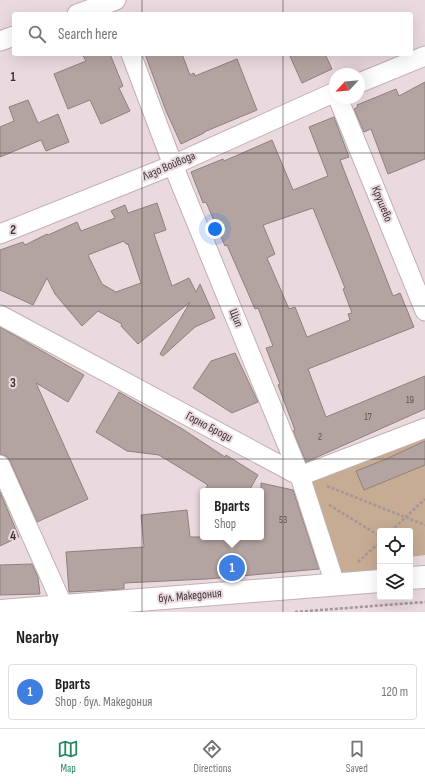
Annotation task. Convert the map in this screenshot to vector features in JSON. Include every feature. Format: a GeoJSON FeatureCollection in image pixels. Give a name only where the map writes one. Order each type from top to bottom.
{"type":"FeatureCollection","features":[{"type":"Feature","properties":{"kind":"street"},"geometry":{"type":"LineString","coordinates":[[84,12],[114,4]]}},
{"type":"Feature","properties":{"kind":"street"},"geometry":{"type":"LineString","coordinates":[[0,41],[12,37]]}},
{"type":"Feature","properties":{"kind":"street","name":"Щип"},"geometry":{"type":"LineString","coordinates":[[132,56],[173,166],[303,483],[335,584]]}},
{"type":"Feature","properties":{"kind":"street"},"geometry":{"type":"LineString","coordinates":[[365,81],[425,56]]}},
{"type":"Feature","properties":{"kind":"street","name":"Лазо Войвода"},"geometry":{"type":"LineString","coordinates":[[0,234],[173,166],[329,95]]}},
{"type":"Feature","properties":{"kind":"street","name":"Крушево"},"geometry":{"type":"LineString","coordinates":[[340,104],[425,311]]}},
{"type":"Feature","properties":{"kind":"street","name":"Горно Броди"},"geometry":{"type":"LineString","coordinates":[[0,315],[303,483]]}},
{"type":"Feature","properties":{"kind":"street"},"geometry":{"type":"LineString","coordinates":[[303,483],[425,428]]}},
{"type":"Feature","properties":{"kind":"street"},"geometry":{"type":"LineString","coordinates":[[0,465],[63,606]]}},
{"type":"Feature","properties":{"kind":"street"},"geometry":{"type":"LineString","coordinates":[[413,578],[425,577]]}},
{"type":"Feature","properties":{"kind":"street","name":"бул. Македония"},"geometry":{"type":"LineString","coordinates":[[0,611],[377,581]]}},
{"type":"Feature","properties":{"kind":"path"},"geometry":{"type":"LineString","coordinates":[[303,483],[406,517],[425,525]]}},
{"type":"Feature","properties":{"kind":"path"},"geometry":{"type":"LineString","coordinates":[[303,483],[377,534]]}},
{"type":"Feature","properties":{"kind":"path"},"geometry":{"type":"LineString","coordinates":[[394,528],[425,499]]}},
{"type":"Feature","properties":{"kind":"path"},"geometry":{"type":"LineString","coordinates":[[295,612],[425,602]]}},
{"type":"Feature","properties":{"kind":"shaded area"},"geometry":{"type":"Polygon","coordinates":[[[425,435],[425,555],[413,557],[413,528],[377,528],[377,572],[342,576],[309,478],[425,435]]]}},
{"type":"Feature","properties":{"kind":"building"},"geometry":{"type":"Polygon","coordinates":[[[83,56],[111,56],[123,86],[119,88],[130,111],[101,124],[90,100],[68,109],[54,74],[86,61],[83,56]]]}},
{"type":"Feature","properties":{"kind":"building"},"geometry":{"type":"Polygon","coordinates":[[[146,56],[183,56],[190,75],[194,73],[195,76],[237,59],[257,110],[204,132],[181,144],[166,111],[146,56]]]}},
{"type":"Feature","properties":{"kind":"building"},"geometry":{"type":"Polygon","coordinates":[[[290,56],[326,56],[332,68],[329,68],[329,70],[302,83],[290,56]]]}},
{"type":"Feature","properties":{"kind":"building"},"geometry":{"type":"Polygon","coordinates":[[[425,82],[425,159],[388,174],[371,129],[364,132],[354,109],[358,107],[357,105],[365,104],[365,102],[396,89],[399,96],[425,82]]]}},
{"type":"Feature","properties":{"kind":"building"},"geometry":{"type":"Polygon","coordinates":[[[28,100],[38,123],[58,114],[69,142],[46,151],[41,140],[0,157],[0,127],[14,121],[9,107],[28,100]]]}},
{"type":"Feature","properties":{"kind":"building"},"geometry":{"type":"Polygon","coordinates":[[[334,117],[349,157],[340,160],[393,296],[400,293],[414,327],[308,369],[326,417],[425,376],[425,409],[306,462],[293,431],[295,430],[266,348],[273,346],[258,308],[255,309],[206,202],[203,203],[191,172],[223,159],[224,161],[272,140],[293,190],[328,176],[309,127],[334,117]],[[313,208],[263,225],[275,254],[267,258],[289,309],[295,307],[307,337],[350,320],[348,314],[352,313],[343,289],[345,288],[313,208]]]}},
{"type":"Feature","properties":{"kind":"building"},"geometry":{"type":"Polygon","coordinates":[[[157,203],[166,230],[154,234],[172,286],[189,278],[196,292],[200,284],[215,318],[195,327],[163,356],[160,354],[190,302],[138,344],[121,326],[122,324],[98,311],[82,326],[55,294],[47,278],[33,305],[0,290],[0,250],[23,242],[25,245],[77,222],[81,231],[115,218],[111,211],[125,205],[128,213],[157,203]],[[124,241],[88,255],[102,284],[116,292],[141,283],[128,244],[124,241]]]}},
{"type":"Feature","properties":{"kind":"building"},"geometry":{"type":"Polygon","coordinates":[[[0,327],[84,375],[68,402],[36,383],[88,499],[37,522],[10,461],[6,456],[0,454],[0,327]]]}},
{"type":"Feature","properties":{"kind":"building"},"geometry":{"type":"Polygon","coordinates":[[[235,353],[258,402],[232,413],[193,388],[211,361],[235,353]]]}},
{"type":"Feature","properties":{"kind":"building"},"geometry":{"type":"Polygon","coordinates":[[[119,392],[184,430],[225,457],[226,455],[258,475],[251,488],[206,488],[208,485],[159,455],[127,451],[96,432],[119,392]]]}},
{"type":"Feature","properties":{"kind":"building"},"geometry":{"type":"Polygon","coordinates":[[[425,441],[425,465],[364,490],[356,471],[425,441]]]}},
{"type":"Feature","properties":{"kind":"building"},"geometry":{"type":"Polygon","coordinates":[[[261,483],[293,490],[319,569],[207,579],[124,583],[124,589],[69,592],[66,552],[144,547],[141,515],[187,510],[190,537],[200,537],[200,540],[264,540],[264,488],[261,488],[261,483]]]}},
{"type":"Feature","properties":{"kind":"building"},"geometry":{"type":"Polygon","coordinates":[[[0,492],[19,537],[0,546],[0,492]]]}},
{"type":"Feature","properties":{"kind":"building"},"geometry":{"type":"Polygon","coordinates":[[[32,564],[38,577],[40,594],[0,595],[0,565],[32,564]]]}},
{"type":"Feature","properties":{"kind":"place","name":"Bparts"},"geometry":{"type":"Point","coordinates":[232,568]}}]}
